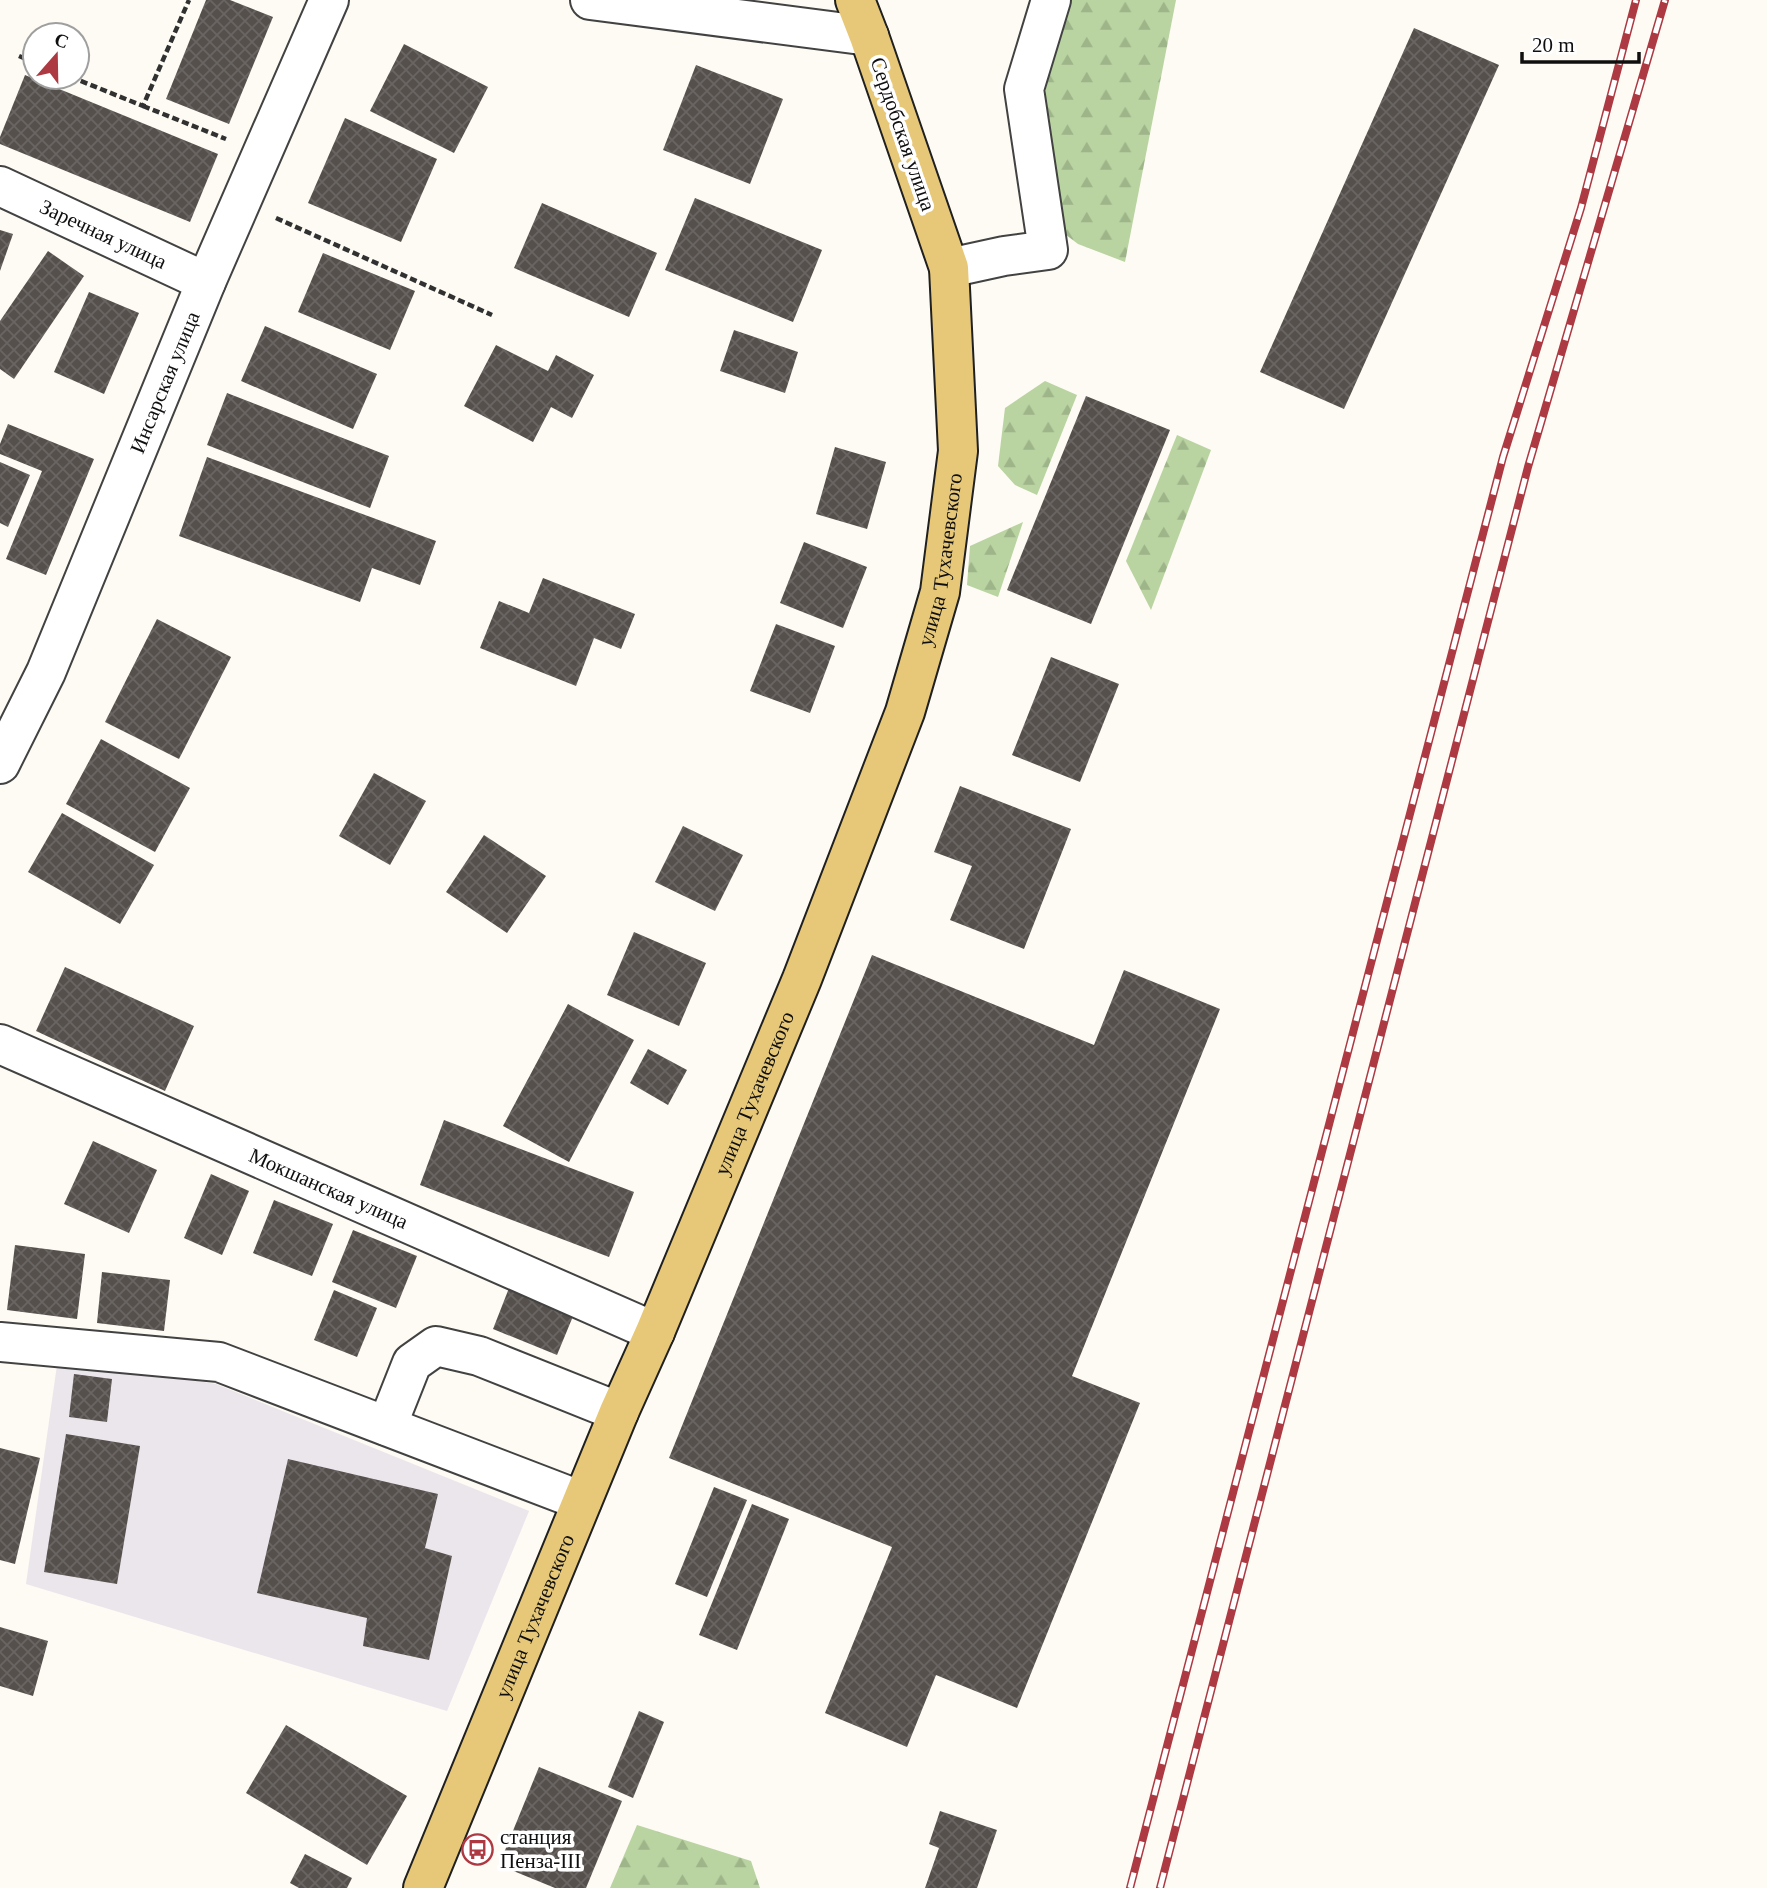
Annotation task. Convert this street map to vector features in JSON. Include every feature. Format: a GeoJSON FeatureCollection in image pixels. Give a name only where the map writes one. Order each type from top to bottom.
{"type":"FeatureCollection","features":[{"type":"Feature","properties":{"kind":"main road","name":"Сердобская улица"},"geometry":{"type":"LineString","coordinates":[[855,0],[949,268]]}},
{"type":"Feature","properties":{"kind":"main road","name":"улица Тухачевского"},"geometry":{"type":"LineString","coordinates":[[423,1888],[619,1412],[802,979],[905,712],[940,592],[958,451],[949,268]]}},
{"type":"Feature","properties":{"kind":"street","name":"Инсарская улица"},"geometry":{"type":"LineString","coordinates":[[0,764],[46,672],[206,282],[329,0]]}},
{"type":"Feature","properties":{"kind":"street"},"geometry":{"type":"LineString","coordinates":[[590,0],[869,36]]}},
{"type":"Feature","properties":{"kind":"street"},"geometry":{"type":"LineString","coordinates":[[949,268],[1048,250],[1024,89],[1051,0]]}},
{"type":"Feature","properties":{"kind":"street","name":"Заречная улица"},"geometry":{"type":"LineString","coordinates":[[0,186],[206,282]]}},
{"type":"Feature","properties":{"kind":"street","name":"Мокшанская улица"},"geometry":{"type":"LineString","coordinates":[[0,1044],[655,1332]]}},
{"type":"Feature","properties":{"kind":"street"},"geometry":{"type":"LineString","coordinates":[[0,1342],[219,1362],[582,1501]]}},
{"type":"Feature","properties":{"kind":"street"},"geometry":{"type":"LineString","coordinates":[[387,1426],[412,1363],[436,1346],[479,1356],[619,1412]]}},
{"type":"Feature","properties":{"kind":"path"},"geometry":{"type":"LineString","coordinates":[[143,106],[189,0]]}},
{"type":"Feature","properties":{"kind":"path"},"geometry":{"type":"LineString","coordinates":[[91,85],[262,154]]}},
{"type":"Feature","properties":{"kind":"path"},"geometry":{"type":"LineString","coordinates":[[241,202],[492,315]]}},
{"type":"Feature","properties":{"kind":"shaded area"},"geometry":{"type":"Polygon","coordinates":[[[58,1358],[216,1384],[529,1511],[447,1711],[26,1584],[58,1358]]]}},
{"type":"Feature","properties":{"kind":"green space"},"geometry":{"type":"Polygon","coordinates":[[[1063,0],[1176,0],[1125,262],[1078,244],[1028,206],[1059,3],[1063,0]]]}},
{"type":"Feature","properties":{"kind":"green space"},"geometry":{"type":"Polygon","coordinates":[[[1045,381],[1077,395],[1037,495],[1015,485],[998,466],[1005,408],[1045,381]]]}},
{"type":"Feature","properties":{"kind":"green space"},"geometry":{"type":"Polygon","coordinates":[[[1177,435],[1211,450],[1151,610],[1126,561],[1177,435]]]}},
{"type":"Feature","properties":{"kind":"green space"},"geometry":{"type":"Polygon","coordinates":[[[1023,522],[998,597],[967,585],[970,546],[1023,522]]]}},
{"type":"Feature","properties":{"kind":"green space"},"geometry":{"type":"Polygon","coordinates":[[[637,1825],[751,1861],[760,1888],[610,1888],[637,1825]]]}},
{"type":"Feature","properties":{"kind":"building"},"geometry":{"type":"Polygon","coordinates":[[[206,0],[230,0],[273,17],[229,124],[166,99],[206,0]]]}},
{"type":"Feature","properties":{"kind":"building"},"geometry":{"type":"Polygon","coordinates":[[[1414,28],[1499,65],[1344,409],[1260,372],[1414,28]]]}},
{"type":"Feature","properties":{"kind":"building"},"geometry":{"type":"Polygon","coordinates":[[[404,44],[488,87],[454,153],[370,111],[404,44]]]}},
{"type":"Feature","properties":{"kind":"building"},"geometry":{"type":"Polygon","coordinates":[[[696,65],[783,99],[750,184],[663,150],[696,65]]]}},
{"type":"Feature","properties":{"kind":"building"},"geometry":{"type":"Polygon","coordinates":[[[21,85],[21,91],[64,91],[218,154],[190,222],[0,144],[0,137],[21,85]]]}},
{"type":"Feature","properties":{"kind":"building"},"geometry":{"type":"Polygon","coordinates":[[[345,118],[437,159],[401,242],[308,203],[345,118]]]}},
{"type":"Feature","properties":{"kind":"building"},"geometry":{"type":"Polygon","coordinates":[[[695,198],[822,250],[793,322],[665,270],[695,198]]]}},
{"type":"Feature","properties":{"kind":"building"},"geometry":{"type":"Polygon","coordinates":[[[542,203],[657,253],[629,317],[514,268],[542,203]]]}},
{"type":"Feature","properties":{"kind":"building"},"geometry":{"type":"Polygon","coordinates":[[[0,230],[13,234],[0,271],[0,230]]]}},
{"type":"Feature","properties":{"kind":"building"},"geometry":{"type":"Polygon","coordinates":[[[48,251],[84,276],[14,379],[0,369],[0,321],[48,251]]]}},
{"type":"Feature","properties":{"kind":"building"},"geometry":{"type":"Polygon","coordinates":[[[323,253],[415,291],[390,350],[298,312],[323,253]]]}},
{"type":"Feature","properties":{"kind":"building"},"geometry":{"type":"Polygon","coordinates":[[[89,292],[139,313],[104,394],[54,372],[89,292]]]}},
{"type":"Feature","properties":{"kind":"building"},"geometry":{"type":"Polygon","coordinates":[[[265,326],[377,374],[353,429],[241,381],[265,326]]]}},
{"type":"Feature","properties":{"kind":"building"},"geometry":{"type":"Polygon","coordinates":[[[734,330],[798,352],[785,393],[720,371],[734,330]]]}},
{"type":"Feature","properties":{"kind":"building"},"geometry":{"type":"Polygon","coordinates":[[[496,345],[548,371],[556,355],[594,375],[572,418],[551,407],[533,442],[464,406],[496,345]]]}},
{"type":"Feature","properties":{"kind":"building"},"geometry":{"type":"Polygon","coordinates":[[[227,393],[389,456],[370,508],[207,445],[227,393]]]}},
{"type":"Feature","properties":{"kind":"building"},"geometry":{"type":"Polygon","coordinates":[[[1086,396],[1170,430],[1091,624],[1007,590],[1086,396]]]}},
{"type":"Feature","properties":{"kind":"building"},"geometry":{"type":"Polygon","coordinates":[[[8,424],[94,459],[46,575],[6,559],[42,471],[0,454],[0,444],[8,424]]]}},
{"type":"Feature","properties":{"kind":"building"},"geometry":{"type":"Polygon","coordinates":[[[835,447],[886,462],[867,529],[816,514],[835,447]]]}},
{"type":"Feature","properties":{"kind":"building"},"geometry":{"type":"Polygon","coordinates":[[[207,457],[436,541],[420,585],[372,568],[360,602],[179,536],[207,457]]]}},
{"type":"Feature","properties":{"kind":"building"},"geometry":{"type":"Polygon","coordinates":[[[0,462],[30,475],[8,527],[0,523],[0,462]]]}},
{"type":"Feature","properties":{"kind":"building"},"geometry":{"type":"Polygon","coordinates":[[[804,542],[867,567],[843,628],[780,603],[804,542]]]}},
{"type":"Feature","properties":{"kind":"building"},"geometry":{"type":"Polygon","coordinates":[[[543,578],[635,614],[621,649],[594,638],[576,686],[480,648],[499,601],[529,613],[543,578]]]}},
{"type":"Feature","properties":{"kind":"building"},"geometry":{"type":"Polygon","coordinates":[[[157,619],[231,657],[179,759],[105,722],[157,619]]]}},
{"type":"Feature","properties":{"kind":"building"},"geometry":{"type":"Polygon","coordinates":[[[776,624],[835,646],[810,713],[750,691],[776,624]]]}},
{"type":"Feature","properties":{"kind":"building"},"geometry":{"type":"Polygon","coordinates":[[[1051,657],[1119,684],[1080,782],[1012,755],[1051,657]]]}},
{"type":"Feature","properties":{"kind":"building"},"geometry":{"type":"Polygon","coordinates":[[[101,739],[190,788],[155,852],[66,804],[101,739]]]}},
{"type":"Feature","properties":{"kind":"building"},"geometry":{"type":"Polygon","coordinates":[[[374,773],[426,801],[390,865],[339,836],[374,773]]]}},
{"type":"Feature","properties":{"kind":"building"},"geometry":{"type":"Polygon","coordinates":[[[960,786],[1071,829],[1024,949],[950,920],[972,866],[934,852],[960,786]]]}},
{"type":"Feature","properties":{"kind":"building"},"geometry":{"type":"Polygon","coordinates":[[[62,813],[154,865],[120,924],[28,872],[62,813]]]}},
{"type":"Feature","properties":{"kind":"building"},"geometry":{"type":"Polygon","coordinates":[[[683,826],[743,855],[715,911],[655,882],[683,826]]]}},
{"type":"Feature","properties":{"kind":"building"},"geometry":{"type":"Polygon","coordinates":[[[484,835],[546,876],[507,933],[446,892],[484,835]]]}},
{"type":"Feature","properties":{"kind":"building"},"geometry":{"type":"Polygon","coordinates":[[[634,932],[706,963],[679,1026],[607,995],[634,932]]]}},
{"type":"Feature","properties":{"kind":"building"},"geometry":{"type":"Polygon","coordinates":[[[872,955],[1094,1045],[1124,970],[1220,1009],[1072,1376],[1140,1403],[1017,1708],[936,1675],[907,1747],[825,1713],[892,1547],[669,1458],[872,955]]]}},
{"type":"Feature","properties":{"kind":"building"},"geometry":{"type":"Polygon","coordinates":[[[65,967],[194,1026],[165,1091],[36,1031],[65,967]]]}},
{"type":"Feature","properties":{"kind":"building"},"geometry":{"type":"Polygon","coordinates":[[[568,1004],[634,1040],[569,1162],[503,1126],[568,1004]]]}},
{"type":"Feature","properties":{"kind":"building"},"geometry":{"type":"Polygon","coordinates":[[[648,1049],[687,1070],[668,1105],[630,1083],[648,1049]]]}},
{"type":"Feature","properties":{"kind":"building"},"geometry":{"type":"Polygon","coordinates":[[[444,1120],[634,1192],[609,1257],[420,1185],[444,1120]]]}},
{"type":"Feature","properties":{"kind":"building"},"geometry":{"type":"Polygon","coordinates":[[[93,1141],[157,1170],[129,1233],[64,1204],[93,1141]]]}},
{"type":"Feature","properties":{"kind":"building"},"geometry":{"type":"Polygon","coordinates":[[[211,1174],[249,1191],[222,1255],[184,1238],[211,1174]]]}},
{"type":"Feature","properties":{"kind":"building"},"geometry":{"type":"Polygon","coordinates":[[[274,1200],[333,1224],[312,1276],[253,1253],[274,1200]]]}},
{"type":"Feature","properties":{"kind":"building"},"geometry":{"type":"Polygon","coordinates":[[[353,1230],[417,1256],[396,1308],[332,1282],[353,1230]]]}},
{"type":"Feature","properties":{"kind":"building"},"geometry":{"type":"Polygon","coordinates":[[[15,1245],[85,1254],[77,1319],[7,1310],[15,1245]]]}},
{"type":"Feature","properties":{"kind":"building"},"geometry":{"type":"Polygon","coordinates":[[[102,1272],[170,1280],[164,1331],[97,1323],[102,1272]]]}},
{"type":"Feature","properties":{"kind":"building"},"geometry":{"type":"Polygon","coordinates":[[[511,1283],[576,1309],[557,1355],[493,1329],[511,1283]]]}},
{"type":"Feature","properties":{"kind":"building"},"geometry":{"type":"Polygon","coordinates":[[[334,1290],[377,1308],[357,1357],[314,1340],[334,1290]]]}},
{"type":"Feature","properties":{"kind":"building"},"geometry":{"type":"Polygon","coordinates":[[[74,1374],[112,1379],[107,1422],[69,1417],[74,1374]]]}},
{"type":"Feature","properties":{"kind":"building"},"geometry":{"type":"Polygon","coordinates":[[[66,1434],[140,1446],[117,1584],[44,1572],[66,1434]]]}},
{"type":"Feature","properties":{"kind":"building"},"geometry":{"type":"Polygon","coordinates":[[[0,1448],[40,1458],[15,1564],[0,1560],[0,1448]]]}},
{"type":"Feature","properties":{"kind":"building"},"geometry":{"type":"Polygon","coordinates":[[[288,1459],[438,1494],[425,1548],[452,1556],[429,1660],[363,1646],[367,1618],[257,1593],[288,1459]]]}},
{"type":"Feature","properties":{"kind":"building"},"geometry":{"type":"Polygon","coordinates":[[[714,1487],[747,1500],[707,1597],[675,1584],[714,1487]]]}},
{"type":"Feature","properties":{"kind":"building"},"geometry":{"type":"Polygon","coordinates":[[[752,1504],[789,1519],[737,1650],[699,1635],[752,1504]]]}},
{"type":"Feature","properties":{"kind":"building"},"geometry":{"type":"Polygon","coordinates":[[[0,1627],[48,1641],[33,1696],[0,1686],[0,1627]]]}},
{"type":"Feature","properties":{"kind":"building"},"geometry":{"type":"Polygon","coordinates":[[[639,1711],[664,1722],[633,1798],[608,1787],[639,1711]]]}},
{"type":"Feature","properties":{"kind":"building"},"geometry":{"type":"Polygon","coordinates":[[[286,1725],[407,1796],[367,1865],[246,1793],[286,1725]]]}},
{"type":"Feature","properties":{"kind":"building"},"geometry":{"type":"Polygon","coordinates":[[[539,1767],[622,1801],[586,1888],[555,1888],[499,1865],[539,1767]]]}},
{"type":"Feature","properties":{"kind":"building"},"geometry":{"type":"Polygon","coordinates":[[[940,1811],[997,1830],[977,1888],[925,1888],[939,1848],[929,1844],[940,1811]]]}},
{"type":"Feature","properties":{"kind":"building"},"geometry":{"type":"Polygon","coordinates":[[[305,1854],[352,1878],[347,1888],[299,1888],[290,1883],[305,1854]]]}},
{"type":"Feature","properties":{"kind":"railway"},"geometry":{"type":"LineString","coordinates":[[1130,1888],[1503,457],[1581,208],[1636,0]]}},
{"type":"Feature","properties":{"kind":"railway"},"geometry":{"type":"LineString","coordinates":[[1160,1888],[1528,467],[1665,0]]}},
{"type":"Feature","properties":{"kind":"place","name":"станция Пенза-III"},"geometry":{"type":"Point","coordinates":[477,1849]}}]}
